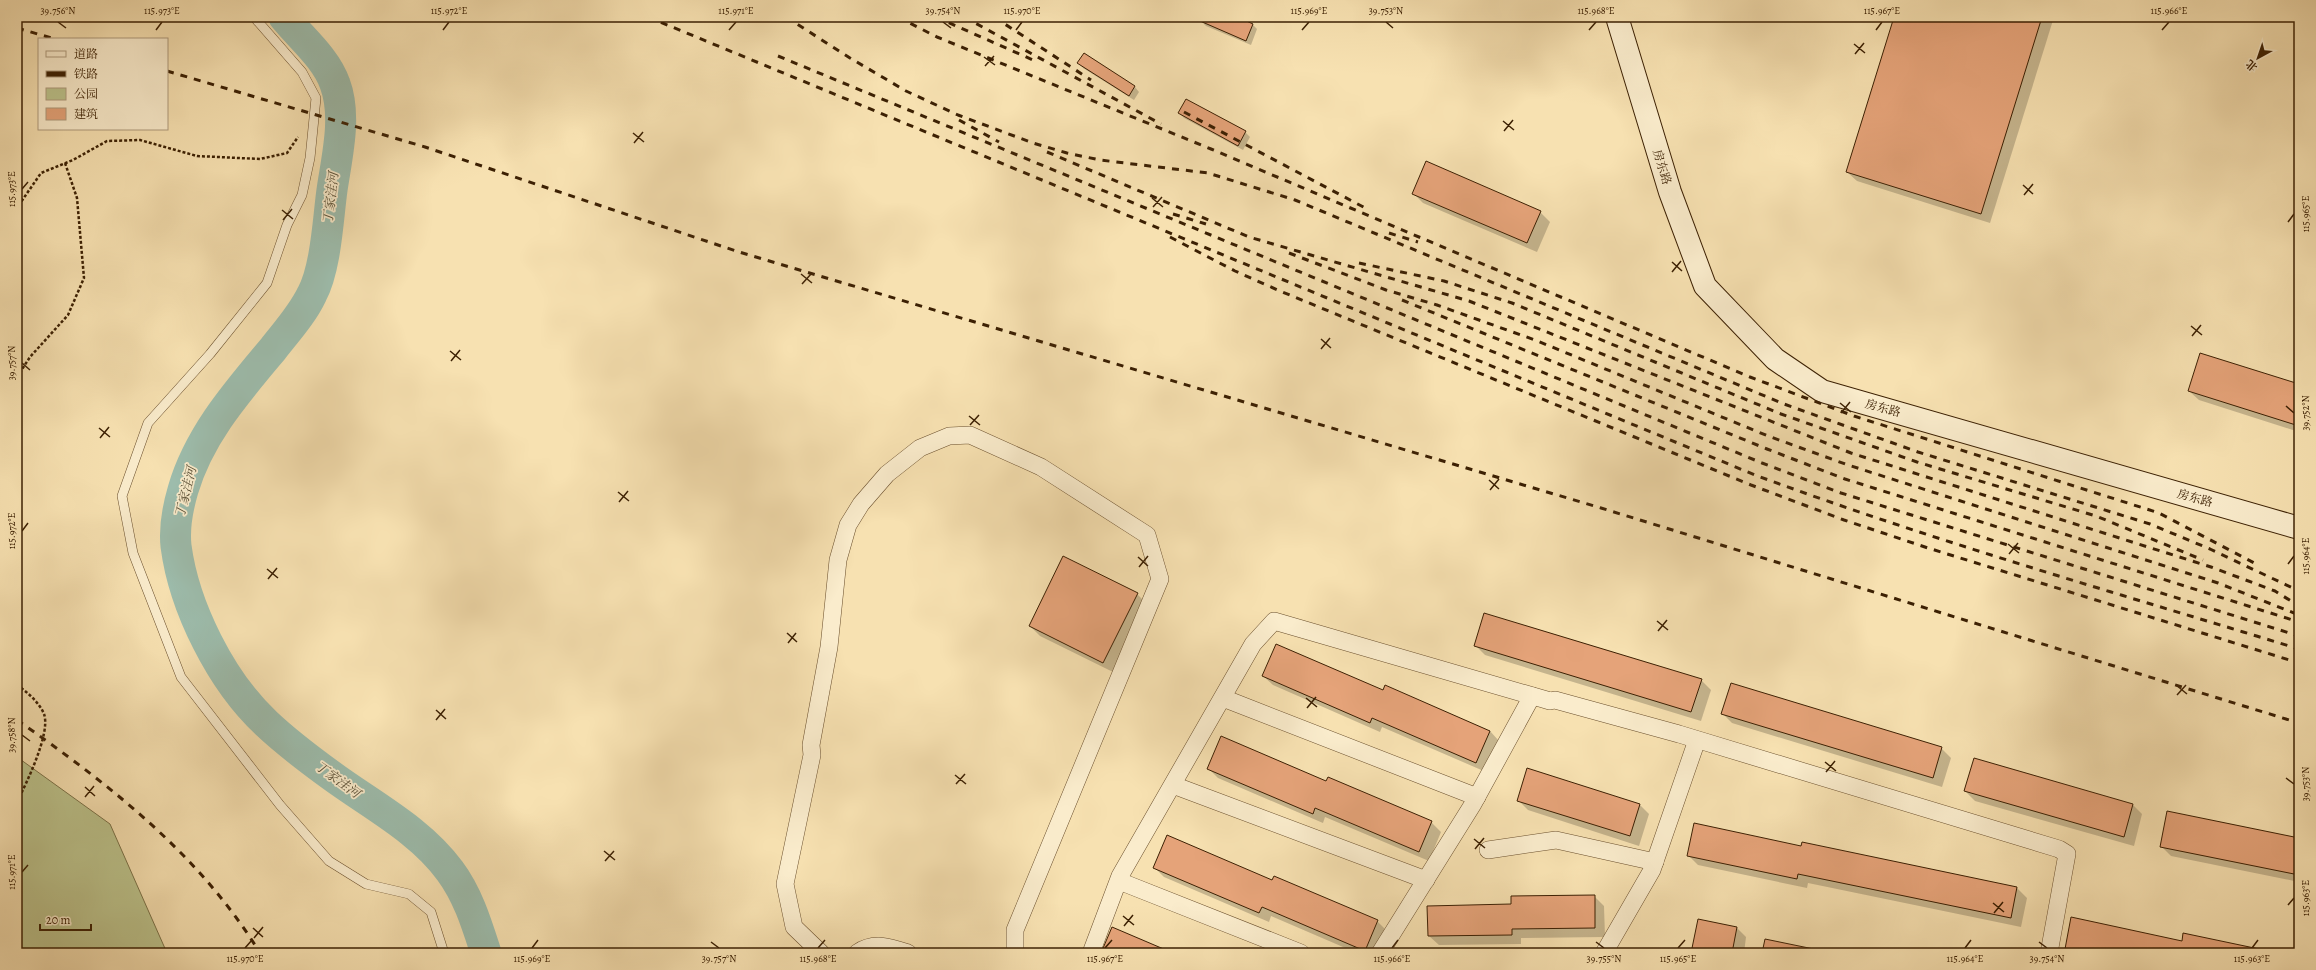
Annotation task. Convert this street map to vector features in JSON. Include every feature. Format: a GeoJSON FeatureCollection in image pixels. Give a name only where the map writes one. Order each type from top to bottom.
{"type":"FeatureCollection","features":[{"type":"Feature","properties":{"kind":"main road","name":"房东路"},"geometry":{"type":"LineString","coordinates":[[1617,17],[1670,192],[1704,286],[1775,359],[1822,390],[2299,528]]}},
{"type":"Feature","properties":{"kind":"street"},"geometry":{"type":"LineString","coordinates":[[821,953],[794,927],[785,884],[812,755],[811,745],[828,647],[838,560],[846,532],[861,504],[887,474],[920,448],[949,436],[970,435],[1041,467],[1147,535],[1160,579],[1015,930],[1016,953]]}},
{"type":"Feature","properties":{"kind":"street"},"geometry":{"type":"LineString","coordinates":[[1091,953],[1119,881],[1253,644],[1274,622],[1532,696],[1550,701],[1555,700],[1697,740],[2059,849],[2067,854],[2049,953]]}},
{"type":"Feature","properties":{"kind":"street"},"geometry":{"type":"LineString","coordinates":[[1380,953],[1477,797],[1532,696]]}},
{"type":"Feature","properties":{"kind":"street"},"geometry":{"type":"LineString","coordinates":[[1223,698],[1477,797]]}},
{"type":"Feature","properties":{"kind":"street"},"geometry":{"type":"LineString","coordinates":[[1604,953],[1655,862],[1697,740]]}},
{"type":"Feature","properties":{"kind":"street"},"geometry":{"type":"LineString","coordinates":[[1173,785],[1426,880]]}},
{"type":"Feature","properties":{"kind":"street"},"geometry":{"type":"LineString","coordinates":[[1488,850],[1556,840],[1655,862]]}},
{"type":"Feature","properties":{"kind":"street"},"geometry":{"type":"LineString","coordinates":[[1119,881],[1301,953]]}},
{"type":"Feature","properties":{"kind":"street"},"geometry":{"type":"LineString","coordinates":[[857,953],[866,947],[884,945],[908,953]]}},
{"type":"Feature","properties":{"kind":"lane"},"geometry":{"type":"LineString","coordinates":[[254,17],[302,72],[316,98],[310,158],[302,195],[287,225],[266,283],[210,354],[148,423],[122,496],[133,553],[181,677],[280,805],[329,861],[366,884],[409,894],[431,912],[444,953]]}},
{"type":"Feature","properties":{"kind":"path"},"geometry":{"type":"LineString","coordinates":[[17,204],[21,202],[41,173],[65,163],[107,141],[140,140],[196,156],[260,159],[287,153],[299,137],[300,129]]}},
{"type":"Feature","properties":{"kind":"path"},"geometry":{"type":"LineString","coordinates":[[17,377],[30,357],[68,315],[84,278],[76,198],[65,163]]}},
{"type":"Feature","properties":{"kind":"path"},"geometry":{"type":"LineString","coordinates":[[17,685],[31,695],[44,715],[44,738],[17,802]]}},
{"type":"Feature","properties":{"kind":"green space"},"geometry":{"type":"Polygon","coordinates":[[[17,757],[110,824],[167,953],[17,953],[17,757]]]}},
{"type":"Feature","properties":{"kind":"building"},"geometry":{"type":"Polygon","coordinates":[[[1202,17],[1238,17],[1253,24],[1246,41],[1200,21],[1202,17]]]}},
{"type":"Feature","properties":{"kind":"building"},"geometry":{"type":"Polygon","coordinates":[[[1894,17],[2042,17],[1981,214],[1846,172],[1894,17]]]}},
{"type":"Feature","properties":{"kind":"building"},"geometry":{"type":"Polygon","coordinates":[[[1084,53],[1135,86],[1129,96],[1077,63],[1084,53]]]}},
{"type":"Feature","properties":{"kind":"building"},"geometry":{"type":"Polygon","coordinates":[[[1186,99],[1246,131],[1238,146],[1178,113],[1186,99]]]}},
{"type":"Feature","properties":{"kind":"building"},"geometry":{"type":"Polygon","coordinates":[[[1426,161],[1541,211],[1527,243],[1412,194],[1426,161]]]}},
{"type":"Feature","properties":{"kind":"building"},"geometry":{"type":"Polygon","coordinates":[[[2200,353],[2299,384],[2299,426],[2188,391],[2200,353]]]}},
{"type":"Feature","properties":{"kind":"building"},"geometry":{"type":"Polygon","coordinates":[[[1063,556],[1138,593],[1103,663],[1029,626],[1063,556]]]}},
{"type":"Feature","properties":{"kind":"building"},"geometry":{"type":"Polygon","coordinates":[[[1484,613],[1702,679],[1691,712],[1474,646],[1484,613]]]}},
{"type":"Feature","properties":{"kind":"building"},"geometry":{"type":"Polygon","coordinates":[[[1276,644],[1383,690],[1385,685],[1490,731],[1476,763],[1372,718],[1370,723],[1262,676],[1276,644]]]}},
{"type":"Feature","properties":{"kind":"building"},"geometry":{"type":"Polygon","coordinates":[[[1731,683],[1942,747],[1933,778],[1721,714],[1731,683]]]}},
{"type":"Feature","properties":{"kind":"building"},"geometry":{"type":"Polygon","coordinates":[[[1221,736],[1326,781],[1328,777],[1432,821],[1419,852],[1315,808],[1313,814],[1207,769],[1221,736]]]}},
{"type":"Feature","properties":{"kind":"building"},"geometry":{"type":"Polygon","coordinates":[[[1974,758],[2133,804],[2124,837],[1964,791],[1974,758]]]}},
{"type":"Feature","properties":{"kind":"building"},"geometry":{"type":"Polygon","coordinates":[[[1527,768],[1640,804],[1630,836],[1517,801],[1527,768]]]}},
{"type":"Feature","properties":{"kind":"building"},"geometry":{"type":"Polygon","coordinates":[[[2167,811],[2299,838],[2299,875],[2160,847],[2167,811]]]}},
{"type":"Feature","properties":{"kind":"building"},"geometry":{"type":"Polygon","coordinates":[[[1694,823],[1801,846],[1802,842],[2017,887],[2011,918],[1798,874],[1797,879],[1687,856],[1694,823]]]}},
{"type":"Feature","properties":{"kind":"building"},"geometry":{"type":"Polygon","coordinates":[[[1167,835],[1272,880],[1274,876],[1378,920],[1365,951],[1262,907],[1259,913],[1153,868],[1167,835]]]}},
{"type":"Feature","properties":{"kind":"building"},"geometry":{"type":"Polygon","coordinates":[[[1595,895],[1595,928],[1512,929],[1512,935],[1428,936],[1427,906],[1511,904],[1511,896],[1595,895]]]}},
{"type":"Feature","properties":{"kind":"building"},"geometry":{"type":"Polygon","coordinates":[[[2071,917],[2182,941],[2183,933],[2278,953],[2085,953],[2065,949],[2071,917]]]}},
{"type":"Feature","properties":{"kind":"building"},"geometry":{"type":"Polygon","coordinates":[[[1698,919],[1737,927],[1732,953],[1691,953],[1698,919]]]}},
{"type":"Feature","properties":{"kind":"building"},"geometry":{"type":"Polygon","coordinates":[[[1112,927],[1173,953],[1101,953],[1112,927]]]}},
{"type":"Feature","properties":{"kind":"building"},"geometry":{"type":"Polygon","coordinates":[[[1765,939],[1833,953],[1762,953],[1765,939]]]}},
{"type":"Feature","properties":{"kind":"waterway","name":"丁家洼河"},"geometry":{"type":"LineString","coordinates":[[284,17],[326,66],[339,96],[341,123],[340,136],[323,257],[317,283],[304,309],[220,415],[190,470],[181,497],[176,524],[176,546],[180,569],[196,618],[207,642],[234,686],[266,723],[298,751],[395,819],[425,843],[438,856],[462,890],[471,910],[486,953]]}},
{"type":"Feature","properties":{"kind":"railway"},"geometry":{"type":"LineString","coordinates":[[648,17],[1755,475],[1957,544],[2299,649]]}},
{"type":"Feature","properties":{"kind":"railway"},"geometry":{"type":"LineString","coordinates":[[786,17],[850,58],[906,91],[958,115],[1033,143],[1067,153],[1100,160],[1208,173],[1295,200],[1784,404],[1918,452],[2150,524],[2210,549],[2299,591]]}},
{"type":"Feature","properties":{"kind":"railway"},"geometry":{"type":"LineString","coordinates":[[898,17],[937,37],[1211,149],[1750,377],[1854,416],[2159,513],[2258,565]]}},
{"type":"Feature","properties":{"kind":"railway"},"geometry":{"type":"LineString","coordinates":[[936,17],[1033,60]]}},
{"type":"Feature","properties":{"kind":"railway"},"geometry":{"type":"LineString","coordinates":[[964,17],[1161,124]]}},
{"type":"Feature","properties":{"kind":"railway"},"geometry":{"type":"LineString","coordinates":[[994,17],[1091,80]]}},
{"type":"Feature","properties":{"kind":"railway"},"geometry":{"type":"LineString","coordinates":[[17,28],[52,38]]}},
{"type":"Feature","properties":{"kind":"railway"},"geometry":{"type":"LineString","coordinates":[[778,56],[1762,463],[1841,493],[2299,636]]}},
{"type":"Feature","properties":{"kind":"railway"},"geometry":{"type":"LineString","coordinates":[[168,71],[425,147],[739,252],[1601,508],[2299,723]]}},
{"type":"Feature","properties":{"kind":"railway"},"geometry":{"type":"LineString","coordinates":[[1184,112],[1369,210]]}},
{"type":"Feature","properties":{"kind":"railway"},"geometry":{"type":"LineString","coordinates":[[959,120],[999,142]]}},
{"type":"Feature","properties":{"kind":"railway"},"geometry":{"type":"LineString","coordinates":[[1047,152],[1249,237],[1469,301],[1851,453],[2211,567],[2275,591],[2299,606]]}},
{"type":"Feature","properties":{"kind":"railway"},"geometry":{"type":"LineString","coordinates":[[1173,214],[1206,224]]}},
{"type":"Feature","properties":{"kind":"railway"},"geometry":{"type":"LineString","coordinates":[[1389,233],[1418,242]]}},
{"type":"Feature","properties":{"kind":"railway"},"geometry":{"type":"LineString","coordinates":[[1170,237],[1235,271],[1280,291],[1751,485],[1844,520],[1928,548],[2299,663]]}},
{"type":"Feature","properties":{"kind":"railway"},"geometry":{"type":"LineString","coordinates":[[1289,253],[1386,290],[1437,305],[1535,340],[1768,436],[1848,465],[2218,583],[2299,615]]}},
{"type":"Feature","properties":{"kind":"railway"},"geometry":{"type":"LineString","coordinates":[[1359,263],[1444,281],[1512,303],[1781,414],[1917,462],[2096,516],[2203,560]]}},
{"type":"Feature","properties":{"kind":"railway"},"geometry":{"type":"LineString","coordinates":[[1402,300],[1767,449],[1845,479],[2299,622]]}},
{"type":"Feature","properties":{"kind":"railway"},"geometry":{"type":"LineString","coordinates":[[17,720],[86,770],[151,824],[210,884],[260,953]]}}]}
